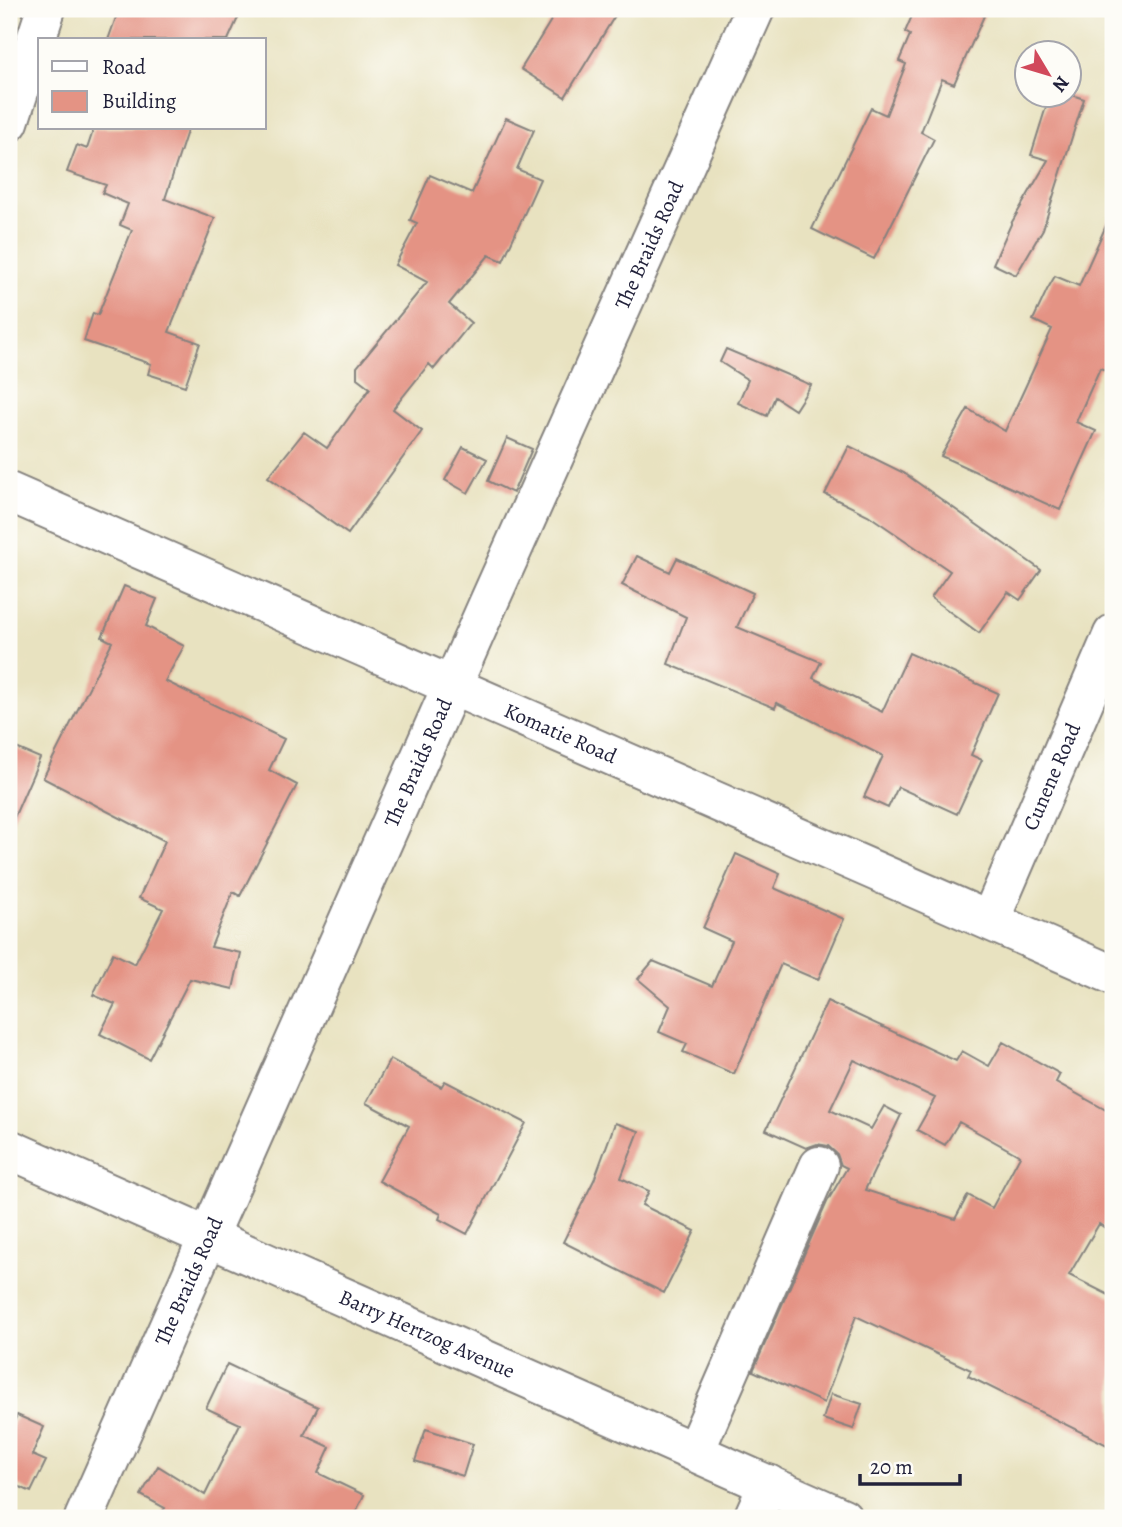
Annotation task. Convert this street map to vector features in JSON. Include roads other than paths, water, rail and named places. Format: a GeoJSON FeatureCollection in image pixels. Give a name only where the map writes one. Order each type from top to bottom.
{"type":"FeatureCollection","features":[{"type":"Feature","properties":{"kind":"street"},"geometry":{"type":"LineString","coordinates":[[9,122],[46,9]]}},
{"type":"Feature","properties":{"kind":"street","name":"The Braids Road"},"geometry":{"type":"LineString","coordinates":[[84,1518],[452,685],[755,9]]}},
{"type":"Feature","properties":{"kind":"street","name":"Komatie Road"},"geometry":{"type":"LineString","coordinates":[[9,492],[1113,975]]}},
{"type":"Feature","properties":{"kind":"street","name":"Cunene Road"},"geometry":{"type":"LineString","coordinates":[[990,920],[1113,634]]}},
{"type":"Feature","properties":{"kind":"street","name":"Barry Hertzog Avenue"},"geometry":{"type":"LineString","coordinates":[[9,1149],[843,1518]]}},
{"type":"Feature","properties":{"kind":"street"},"geometry":{"type":"LineString","coordinates":[[695,1451],[819,1167]]}},
{"type":"Feature","properties":{"kind":"street"},"geometry":{"type":"LineString","coordinates":[[753,1518],[768,1484]]}}]}
